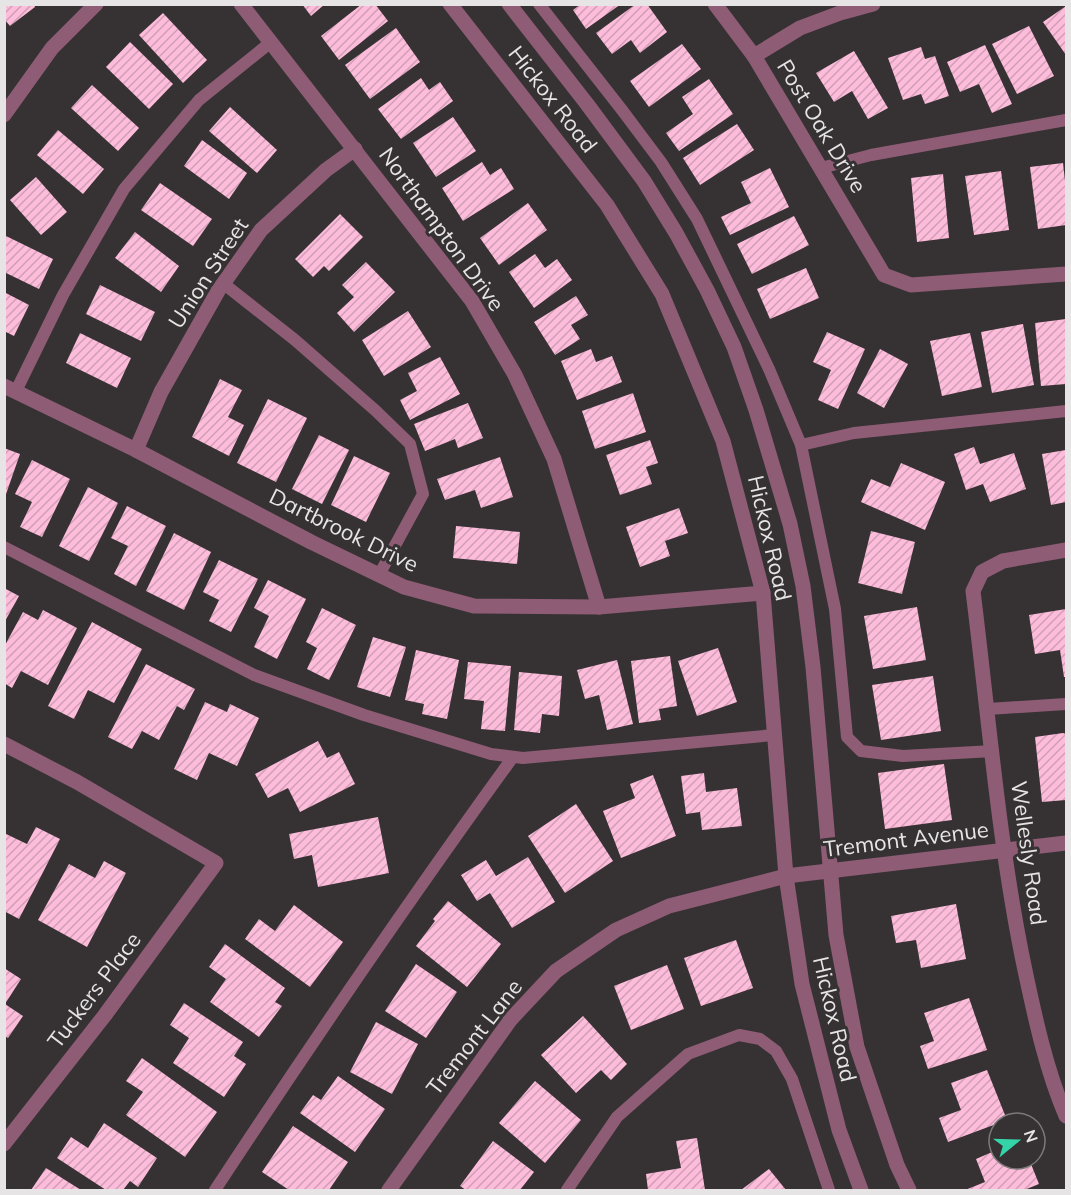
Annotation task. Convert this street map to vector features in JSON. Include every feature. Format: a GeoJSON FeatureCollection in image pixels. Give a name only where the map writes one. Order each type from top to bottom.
{"type":"FeatureCollection","features":[{"type":"Feature","properties":{"kind":"street"},"geometry":{"type":"LineString","coordinates":[[4,115],[52,48],[96,4]]}},
{"type":"Feature","properties":{"kind":"street","name":"Northampton Drive"},"geometry":{"type":"LineString","coordinates":[[241,4],[472,301],[515,375],[554,459],[599,607]]}},
{"type":"Feature","properties":{"kind":"street","name":"Hickox Road"},"geometry":{"type":"LineString","coordinates":[[450,4],[607,205],[662,294],[723,441],[763,593],[786,876],[802,984],[839,1130],[861,1191]]}},
{"type":"Feature","properties":{"kind":"street","name":"Hickox Road"},"geometry":{"type":"LineString","coordinates":[[509,4],[644,182],[676,233],[734,347],[756,410],[786,513],[803,586],[813,667],[836,935],[857,1047],[897,1165],[909,1191]]}},
{"type":"Feature","properties":{"kind":"street","name":"Post Oak Drive"},"geometry":{"type":"LineString","coordinates":[[715,4],[754,56],[884,275],[911,285],[1066,274]]}},
{"type":"Feature","properties":{"kind":"street"},"geometry":{"type":"LineString","coordinates":[[754,56],[800,28],[873,4]]}},
{"type":"Feature","properties":{"kind":"street","name":"Union Street"},"geometry":{"type":"LineString","coordinates":[[136,450],[161,392],[224,284],[261,230],[326,170],[356,149]]}},
{"type":"Feature","properties":{"kind":"street","name":"Dartbrook Drive"},"geometry":{"type":"LineString","coordinates":[[10,389],[136,450],[311,542],[404,587],[474,606],[599,607],[763,593]]}},
{"type":"Feature","properties":{"kind":"street","name":"Wellesly Road"},"geometry":{"type":"LineString","coordinates":[[1066,550],[1003,561],[982,572],[973,591],[1012,910],[1033,1007],[1066,1116]]}},
{"type":"Feature","properties":{"kind":"street","name":"Tuckers Place"},"geometry":{"type":"LineString","coordinates":[[4,744],[77,782],[216,862],[105,1015],[4,1144]]}},
{"type":"Feature","properties":{"kind":"street","name":"Tremont Avenue"},"geometry":{"type":"LineString","coordinates":[[786,876],[1066,843]]}},
{"type":"Feature","properties":{"kind":"street","name":"Tremont Lane"},"geometry":{"type":"LineString","coordinates":[[388,1191],[511,1019],[556,971],[616,930],[669,906],[786,876]]}},
{"type":"Feature","properties":{"kind":"lane"},"geometry":{"type":"LineString","coordinates":[[539,4],[661,162],[697,219],[770,369],[801,446],[835,609],[847,737],[861,751],[903,756],[993,751]]}},
{"type":"Feature","properties":{"kind":"lane"},"geometry":{"type":"LineString","coordinates":[[10,389],[124,189],[199,100],[271,42]]}},
{"type":"Feature","properties":{"kind":"lane"},"geometry":{"type":"LineString","coordinates":[[820,168],[871,155],[1066,120]]}},
{"type":"Feature","properties":{"kind":"lane"},"geometry":{"type":"LineString","coordinates":[[224,284],[295,340],[410,444],[423,494],[379,575]]}},
{"type":"Feature","properties":{"kind":"lane"},"geometry":{"type":"LineString","coordinates":[[801,446],[854,433],[1066,411]]}},
{"type":"Feature","properties":{"kind":"lane"},"geometry":{"type":"LineString","coordinates":[[4,547],[254,675],[364,715],[491,754],[523,758],[774,735]]}},
{"type":"Feature","properties":{"kind":"lane"},"geometry":{"type":"LineString","coordinates":[[988,709],[1066,704]]}},
{"type":"Feature","properties":{"kind":"lane"},"geometry":{"type":"LineString","coordinates":[[215,1191],[321,1030],[439,859],[513,757]]}},
{"type":"Feature","properties":{"kind":"lane"},"geometry":{"type":"LineString","coordinates":[[567,1191],[616,1117],[688,1054],[739,1035],[760,1039],[776,1051],[792,1079],[829,1191]]}},
{"type":"Feature","properties":{"kind":"building"},"geometry":{"type":"Polygon","coordinates":[[[4,4],[34,4],[35,7],[10,26],[4,19],[4,4]]]}},
{"type":"Feature","properties":{"kind":"building"},"geometry":{"type":"Polygon","coordinates":[[[302,4],[325,4],[311,16],[302,4]]]}},
{"type":"Feature","properties":{"kind":"building"},"geometry":{"type":"Polygon","coordinates":[[[362,4],[375,4],[388,21],[339,60],[321,36],[362,4]]]}},
{"type":"Feature","properties":{"kind":"building"},"geometry":{"type":"Polygon","coordinates":[[[581,4],[621,4],[586,29],[573,10],[581,4]]]}},
{"type":"Feature","properties":{"kind":"building"},"geometry":{"type":"Polygon","coordinates":[[[636,4],[647,4],[667,32],[640,53],[631,40],[612,54],[596,33],[636,4]]]}},
{"type":"Feature","properties":{"kind":"building"},"geometry":{"type":"Polygon","coordinates":[[[1066,6],[1066,55],[1043,22],[1066,6]]]}},
{"type":"Feature","properties":{"kind":"building"},"geometry":{"type":"Polygon","coordinates":[[[163,13],[207,60],[183,83],[139,35],[163,13]]]}},
{"type":"Feature","properties":{"kind":"building"},"geometry":{"type":"Polygon","coordinates":[[[1029,26],[1054,76],[1017,94],[992,44],[1029,26]]]}},
{"type":"Feature","properties":{"kind":"building"},"geometry":{"type":"Polygon","coordinates":[[[396,28],[420,62],[370,99],[345,65],[396,28]]]}},
{"type":"Feature","properties":{"kind":"building"},"geometry":{"type":"Polygon","coordinates":[[[130,42],[173,84],[149,109],[106,67],[130,42]]]}},
{"type":"Feature","properties":{"kind":"building"},"geometry":{"type":"Polygon","coordinates":[[[682,44],[701,69],[649,107],[630,81],[682,44]]]}},
{"type":"Feature","properties":{"kind":"building"},"geometry":{"type":"Polygon","coordinates":[[[985,45],[1012,104],[992,113],[979,84],[960,92],[947,62],[985,45]]]}},
{"type":"Feature","properties":{"kind":"building"},"geometry":{"type":"Polygon","coordinates":[[[921,47],[925,59],[935,56],[949,96],[925,104],[921,94],[903,100],[888,58],[921,47]]]}},
{"type":"Feature","properties":{"kind":"building"},"geometry":{"type":"Polygon","coordinates":[[[854,51],[888,108],[868,119],[852,91],[834,102],[816,73],[854,51]]]}},
{"type":"Feature","properties":{"kind":"building"},"geometry":{"type":"Polygon","coordinates":[[[421,78],[429,90],[440,82],[453,101],[401,139],[378,109],[421,78]]]}},
{"type":"Feature","properties":{"kind":"building"},"geometry":{"type":"Polygon","coordinates":[[[709,79],[733,114],[679,151],[666,133],[693,114],[682,97],[709,79]]]}},
{"type":"Feature","properties":{"kind":"building"},"geometry":{"type":"Polygon","coordinates":[[[92,85],[139,128],[118,151],[71,108],[92,85]]]}},
{"type":"Feature","properties":{"kind":"building"},"geometry":{"type":"Polygon","coordinates":[[[230,107],[277,150],[257,173],[209,131],[230,107]]]}},
{"type":"Feature","properties":{"kind":"building"},"geometry":{"type":"Polygon","coordinates":[[[453,117],[476,151],[436,177],[413,143],[453,117]]]}},
{"type":"Feature","properties":{"kind":"building"},"geometry":{"type":"Polygon","coordinates":[[[737,124],[754,150],[700,185],[683,158],[737,124]]]}},
{"type":"Feature","properties":{"kind":"building"},"geometry":{"type":"Polygon","coordinates":[[[58,130],[104,169],[83,194],[37,155],[58,130]]]}},
{"type":"Feature","properties":{"kind":"building"},"geometry":{"type":"Polygon","coordinates":[[[202,140],[247,173],[229,199],[184,166],[202,140]]]}},
{"type":"Feature","properties":{"kind":"building"},"geometry":{"type":"Polygon","coordinates":[[[482,162],[490,175],[501,168],[514,189],[463,221],[442,188],[482,162]]]}},
{"type":"Feature","properties":{"kind":"building"},"geometry":{"type":"Polygon","coordinates":[[[1063,163],[1066,225],[1038,229],[1030,167],[1063,163]]]}},
{"type":"Feature","properties":{"kind":"building"},"geometry":{"type":"Polygon","coordinates":[[[770,168],[789,207],[730,235],[721,217],[751,203],[741,182],[770,168]]]}},
{"type":"Feature","properties":{"kind":"building"},"geometry":{"type":"Polygon","coordinates":[[[1001,171],[1009,230],[974,235],[965,176],[1001,171]]]}},
{"type":"Feature","properties":{"kind":"building"},"geometry":{"type":"Polygon","coordinates":[[[943,174],[949,238],[917,242],[911,178],[943,174]]]}},
{"type":"Feature","properties":{"kind":"building"},"geometry":{"type":"Polygon","coordinates":[[[36,177],[67,212],[41,235],[10,200],[36,177]]]}},
{"type":"Feature","properties":{"kind":"building"},"geometry":{"type":"Polygon","coordinates":[[[160,183],[212,219],[193,246],[141,210],[160,183]]]}},
{"type":"Feature","properties":{"kind":"building"},"geometry":{"type":"Polygon","coordinates":[[[528,203],[547,230],[499,265],[480,238],[528,203]]]}},
{"type":"Feature","properties":{"kind":"building"},"geometry":{"type":"Polygon","coordinates":[[[340,214],[363,237],[329,271],[324,266],[313,277],[295,259],[340,214]]]}},
{"type":"Feature","properties":{"kind":"building"},"geometry":{"type":"Polygon","coordinates":[[[794,216],[809,245],[752,274],[737,244],[794,216]]]}},
{"type":"Feature","properties":{"kind":"building"},"geometry":{"type":"Polygon","coordinates":[[[135,232],[179,266],[161,292],[115,258],[135,232]]]}},
{"type":"Feature","properties":{"kind":"building"},"geometry":{"type":"Polygon","coordinates":[[[4,235],[53,259],[39,289],[4,272],[4,235]]]}},
{"type":"Feature","properties":{"kind":"building"},"geometry":{"type":"Polygon","coordinates":[[[535,254],[545,268],[557,259],[572,280],[534,308],[509,272],[535,254]]]}},
{"type":"Feature","properties":{"kind":"building"},"geometry":{"type":"Polygon","coordinates":[[[366,262],[395,292],[354,332],[337,313],[354,297],[342,285],[366,262]]]}},
{"type":"Feature","properties":{"kind":"building"},"geometry":{"type":"Polygon","coordinates":[[[806,268],[819,298],[770,319],[757,289],[806,268]]]}},
{"type":"Feature","properties":{"kind":"building"},"geometry":{"type":"Polygon","coordinates":[[[100,285],[155,312],[141,341],[86,314],[100,285]]]}},
{"type":"Feature","properties":{"kind":"building"},"geometry":{"type":"Polygon","coordinates":[[[4,292],[29,305],[14,336],[4,331],[4,292]]]}},
{"type":"Feature","properties":{"kind":"building"},"geometry":{"type":"Polygon","coordinates":[[[576,296],[588,315],[571,325],[580,339],[555,355],[534,322],[576,296]]]}},
{"type":"Feature","properties":{"kind":"building"},"geometry":{"type":"Polygon","coordinates":[[[408,311],[431,347],[384,376],[362,340],[408,311]]]}},
{"type":"Feature","properties":{"kind":"building"},"geometry":{"type":"Polygon","coordinates":[[[1066,319],[1066,384],[1041,386],[1035,323],[1066,319]]]}},
{"type":"Feature","properties":{"kind":"building"},"geometry":{"type":"Polygon","coordinates":[[[1023,324],[1034,385],[992,393],[981,332],[1023,324]]]}},
{"type":"Feature","properties":{"kind":"building"},"geometry":{"type":"Polygon","coordinates":[[[827,332],[865,349],[838,409],[818,400],[831,370],[813,362],[827,332]]]}},
{"type":"Feature","properties":{"kind":"building"},"geometry":{"type":"Polygon","coordinates":[[[80,333],[131,358],[117,388],[66,363],[80,333]]]}},
{"type":"Feature","properties":{"kind":"building"},"geometry":{"type":"Polygon","coordinates":[[[970,333],[982,387],[942,396],[930,341],[970,333]]]}},
{"type":"Feature","properties":{"kind":"building"},"geometry":{"type":"Polygon","coordinates":[[[591,349],[596,362],[612,356],[622,382],[577,400],[561,361],[591,349]]]}},
{"type":"Feature","properties":{"kind":"building"},"geometry":{"type":"Polygon","coordinates":[[[880,349],[908,364],[884,408],[857,393],[880,349]]]}},
{"type":"Feature","properties":{"kind":"building"},"geometry":{"type":"Polygon","coordinates":[[[440,357],[460,394],[410,420],[400,400],[417,391],[408,373],[440,357]]]}},
{"type":"Feature","properties":{"kind":"building"},"geometry":{"type":"Polygon","coordinates":[[[220,379],[242,390],[228,417],[244,425],[229,456],[192,437],[220,379]]]}},
{"type":"Feature","properties":{"kind":"building"},"geometry":{"type":"Polygon","coordinates":[[[633,393],[646,432],[595,449],[582,411],[633,393]]]}},
{"type":"Feature","properties":{"kind":"building"},"geometry":{"type":"Polygon","coordinates":[[[268,399],[307,418],[276,482],[237,463],[268,399]]]}},
{"type":"Feature","properties":{"kind":"building"},"geometry":{"type":"Polygon","coordinates":[[[468,403],[483,438],[458,448],[455,439],[425,451],[414,424],[468,403]]]}},
{"type":"Feature","properties":{"kind":"building"},"geometry":{"type":"Polygon","coordinates":[[[319,435],[349,450],[322,504],[292,489],[319,435]]]}},
{"type":"Feature","properties":{"kind":"building"},"geometry":{"type":"Polygon","coordinates":[[[650,440],[658,463],[646,467],[652,484],[620,495],[606,455],[650,440]]]}},
{"type":"Feature","properties":{"kind":"building"},"geometry":{"type":"Polygon","coordinates":[[[974,447],[980,464],[1014,453],[1026,489],[990,502],[983,484],[966,490],[954,454],[974,447]]]}},
{"type":"Feature","properties":{"kind":"building"},"geometry":{"type":"Polygon","coordinates":[[[4,448],[20,454],[5,497],[4,497],[4,448]]]}},
{"type":"Feature","properties":{"kind":"building"},"geometry":{"type":"Polygon","coordinates":[[[1066,450],[1066,502],[1051,505],[1042,454],[1066,450]]]}},
{"type":"Feature","properties":{"kind":"building"},"geometry":{"type":"Polygon","coordinates":[[[354,456],[390,473],[366,522],[331,505],[354,456]]]}},
{"type":"Feature","properties":{"kind":"building"},"geometry":{"type":"Polygon","coordinates":[[[500,457],[513,497],[481,508],[475,490],[445,500],[437,479],[500,457]]]}},
{"type":"Feature","properties":{"kind":"building"},"geometry":{"type":"Polygon","coordinates":[[[32,460],[70,479],[42,537],[20,527],[32,502],[15,494],[32,460]]]}},
{"type":"Feature","properties":{"kind":"building"},"geometry":{"type":"Polygon","coordinates":[[[901,463],[945,482],[925,530],[861,502],[871,479],[890,487],[901,463]]]}},
{"type":"Feature","properties":{"kind":"building"},"geometry":{"type":"Polygon","coordinates":[[[88,487],[118,503],[89,561],[59,546],[88,487]]]}},
{"type":"Feature","properties":{"kind":"building"},"geometry":{"type":"Polygon","coordinates":[[[127,506],[166,526],[136,586],[114,574],[128,546],[111,538],[127,506]]]}},
{"type":"Feature","properties":{"kind":"building"},"geometry":{"type":"Polygon","coordinates":[[[679,508],[688,533],[665,541],[670,556],[640,567],[626,527],[679,508]]]}},
{"type":"Feature","properties":{"kind":"building"},"geometry":{"type":"Polygon","coordinates":[[[456,526],[520,532],[517,564],[453,558],[456,526]]]}},
{"type":"Feature","properties":{"kind":"building"},"geometry":{"type":"Polygon","coordinates":[[[871,531],[915,542],[902,594],[858,583],[871,531]]]}},
{"type":"Feature","properties":{"kind":"building"},"geometry":{"type":"Polygon","coordinates":[[[174,533],[211,552],[184,610],[146,591],[174,533]]]}},
{"type":"Feature","properties":{"kind":"building"},"geometry":{"type":"Polygon","coordinates":[[[219,560],[258,579],[231,632],[209,621],[219,600],[203,592],[219,560]]]}},
{"type":"Feature","properties":{"kind":"building"},"geometry":{"type":"Polygon","coordinates":[[[268,580],[306,599],[277,659],[254,647],[269,616],[254,608],[268,580]]]}},
{"type":"Feature","properties":{"kind":"building"},"geometry":{"type":"Polygon","coordinates":[[[4,588],[19,596],[4,623],[4,588]]]}},
{"type":"Feature","properties":{"kind":"building"},"geometry":{"type":"Polygon","coordinates":[[[917,607],[926,660],[873,669],[864,616],[917,607]]]}},
{"type":"Feature","properties":{"kind":"building"},"geometry":{"type":"Polygon","coordinates":[[[322,608],[356,625],[329,680],[307,669],[317,648],[306,642],[322,608]]]}},
{"type":"Feature","properties":{"kind":"building"},"geometry":{"type":"Polygon","coordinates":[[[1066,609],[1066,677],[1064,677],[1060,650],[1035,654],[1029,615],[1066,609]]]}},
{"type":"Feature","properties":{"kind":"building"},"geometry":{"type":"Polygon","coordinates":[[[43,610],[77,628],[48,685],[21,671],[12,688],[4,683],[4,647],[23,612],[38,620],[43,610]]]}},
{"type":"Feature","properties":{"kind":"building"},"geometry":{"type":"Polygon","coordinates":[[[92,622],[142,649],[114,703],[88,690],[74,719],[48,706],[92,622]]]}},
{"type":"Feature","properties":{"kind":"building"},"geometry":{"type":"Polygon","coordinates":[[[373,637],[406,647],[390,697],[357,687],[373,637]]]}},
{"type":"Feature","properties":{"kind":"building"},"geometry":{"type":"Polygon","coordinates":[[[718,648],[737,702],[697,716],[678,661],[718,648]]]}},
{"type":"Feature","properties":{"kind":"building"},"geometry":{"type":"Polygon","coordinates":[[[416,650],[459,660],[447,719],[422,714],[424,704],[405,700],[416,650]]]}},
{"type":"Feature","properties":{"kind":"building"},"geometry":{"type":"Polygon","coordinates":[[[670,656],[677,706],[659,709],[661,720],[639,723],[631,661],[670,656]]]}},
{"type":"Feature","properties":{"kind":"building"},"geometry":{"type":"Polygon","coordinates":[[[617,660],[633,724],[607,730],[599,695],[585,699],[577,670],[617,660]]]}},
{"type":"Feature","properties":{"kind":"building"},"geometry":{"type":"Polygon","coordinates":[[[468,662],[511,666],[505,731],[481,729],[484,701],[464,699],[468,662]]]}},
{"type":"Feature","properties":{"kind":"building"},"geometry":{"type":"Polygon","coordinates":[[[146,664],[195,689],[184,710],[177,706],[159,740],[142,731],[132,749],[108,737],[146,664]]]}},
{"type":"Feature","properties":{"kind":"building"},"geometry":{"type":"Polygon","coordinates":[[[519,672],[562,676],[559,716],[542,714],[540,733],[514,730],[519,672]]]}},
{"type":"Feature","properties":{"kind":"building"},"geometry":{"type":"Polygon","coordinates":[[[933,676],[941,731],[881,740],[872,685],[933,676]]]}},
{"type":"Feature","properties":{"kind":"building"},"geometry":{"type":"Polygon","coordinates":[[[205,702],[227,712],[230,704],[259,718],[237,766],[209,753],[197,780],[174,769],[205,702]]]}},
{"type":"Feature","properties":{"kind":"building"},"geometry":{"type":"Polygon","coordinates":[[[1066,734],[1066,800],[1042,802],[1035,737],[1066,734]]]}},
{"type":"Feature","properties":{"kind":"building"},"geometry":{"type":"Polygon","coordinates":[[[318,741],[327,758],[339,752],[355,784],[300,812],[288,788],[268,798],[255,774],[318,741]]]}},
{"type":"Feature","properties":{"kind":"building"},"geometry":{"type":"Polygon","coordinates":[[[944,764],[952,820],[885,829],[878,773],[944,764]]]}},
{"type":"Feature","properties":{"kind":"building"},"geometry":{"type":"Polygon","coordinates":[[[704,773],[706,792],[737,788],[742,826],[702,830],[700,812],[686,814],[681,776],[704,773]]]}},
{"type":"Feature","properties":{"kind":"building"},"geometry":{"type":"Polygon","coordinates":[[[653,775],[676,836],[621,858],[603,811],[635,798],[630,784],[653,775]]]}},
{"type":"Feature","properties":{"kind":"building"},"geometry":{"type":"Polygon","coordinates":[[[576,804],[613,861],[565,893],[528,836],[576,804]]]}},
{"type":"Feature","properties":{"kind":"building"},"geometry":{"type":"Polygon","coordinates":[[[378,817],[389,873],[318,887],[312,855],[294,859],[289,834],[378,817]]]}},
{"type":"Feature","properties":{"kind":"building"},"geometry":{"type":"Polygon","coordinates":[[[36,827],[60,839],[19,919],[4,911],[4,833],[27,844],[36,827]]]}},
{"type":"Feature","properties":{"kind":"building"},"geometry":{"type":"Polygon","coordinates":[[[528,857],[555,902],[512,928],[490,893],[477,901],[461,875],[486,860],[496,876],[528,857]]]}},
{"type":"Feature","properties":{"kind":"building"},"geometry":{"type":"Polygon","coordinates":[[[104,861],[126,873],[87,947],[38,920],[69,864],[95,878],[104,861]]]}},
{"type":"Feature","properties":{"kind":"building"},"geometry":{"type":"Polygon","coordinates":[[[448,901],[501,944],[467,987],[416,946],[448,901]]]}},
{"type":"Feature","properties":{"kind":"building"},"geometry":{"type":"Polygon","coordinates":[[[956,904],[966,959],[921,968],[916,940],[896,943],[891,916],[956,904]]]}},
{"type":"Feature","properties":{"kind":"building"},"geometry":{"type":"Polygon","coordinates":[[[294,905],[343,942],[310,987],[245,939],[259,919],[275,931],[294,905]]]}},
{"type":"Feature","properties":{"kind":"building"},"geometry":{"type":"Polygon","coordinates":[[[736,940],[753,988],[701,1006],[684,958],[736,940]]]}},
{"type":"Feature","properties":{"kind":"building"},"geometry":{"type":"Polygon","coordinates":[[[225,944],[285,988],[275,1002],[282,1006],[259,1037],[210,1002],[226,979],[209,967],[225,944]]]}},
{"type":"Feature","properties":{"kind":"building"},"geometry":{"type":"Polygon","coordinates":[[[416,964],[457,992],[426,1038],[385,1011],[416,964]]]}},
{"type":"Feature","properties":{"kind":"building"},"geometry":{"type":"Polygon","coordinates":[[[667,965],[684,1009],[631,1030],[614,986],[667,965]]]}},
{"type":"Feature","properties":{"kind":"building"},"geometry":{"type":"Polygon","coordinates":[[[4,968],[21,979],[5,1004],[23,1016],[8,1038],[4,1036],[4,968]]]}},
{"type":"Feature","properties":{"kind":"building"},"geometry":{"type":"Polygon","coordinates":[[[969,998],[987,1050],[928,1069],[920,1046],[934,1041],[924,1013],[969,998]]]}},
{"type":"Feature","properties":{"kind":"building"},"geometry":{"type":"Polygon","coordinates":[[[184,1003],[243,1042],[234,1056],[246,1064],[224,1097],[173,1063],[189,1038],[170,1025],[184,1003]]]}},
{"type":"Feature","properties":{"kind":"building"},"geometry":{"type":"Polygon","coordinates":[[[583,1016],[627,1064],[611,1080],[601,1070],[576,1093],[541,1055],[583,1016]]]}},
{"type":"Feature","properties":{"kind":"building"},"geometry":{"type":"Polygon","coordinates":[[[376,1022],[418,1044],[392,1094],[350,1072],[376,1022]]]}},
{"type":"Feature","properties":{"kind":"building"},"geometry":{"type":"Polygon","coordinates":[[[142,1058],[217,1112],[185,1157],[126,1115],[143,1092],[126,1081],[142,1058]]]}},
{"type":"Feature","properties":{"kind":"building"},"geometry":{"type":"Polygon","coordinates":[[[987,1070],[1003,1111],[987,1111],[987,1127],[948,1142],[939,1118],[961,1110],[951,1083],[987,1070]]]}},
{"type":"Feature","properties":{"kind":"building"},"geometry":{"type":"Polygon","coordinates":[[[338,1076],[385,1109],[355,1152],[300,1113],[313,1095],[321,1100],[338,1076]]]}},
{"type":"Feature","properties":{"kind":"building"},"geometry":{"type":"Polygon","coordinates":[[[535,1081],[581,1120],[545,1163],[499,1123],[535,1081]]]}},
{"type":"Feature","properties":{"kind":"building"},"geometry":{"type":"Polygon","coordinates":[[[104,1123],[157,1158],[138,1187],[130,1181],[123,1190],[106,1190],[57,1158],[71,1137],[88,1148],[104,1123]]]}},
{"type":"Feature","properties":{"kind":"building"},"geometry":{"type":"Polygon","coordinates":[[[293,1126],[348,1162],[329,1190],[289,1190],[262,1172],[293,1126]]]}},
{"type":"Feature","properties":{"kind":"building"},"geometry":{"type":"Polygon","coordinates":[[[697,1138],[705,1190],[648,1190],[646,1174],[681,1168],[676,1141],[697,1138]]]}},
{"type":"Feature","properties":{"kind":"building"},"geometry":{"type":"Polygon","coordinates":[[[493,1141],[534,1172],[520,1190],[466,1190],[460,1186],[493,1141]]]}},
{"type":"Feature","properties":{"kind":"building"},"geometry":{"type":"Polygon","coordinates":[[[987,1154],[987,1171],[1034,1171],[1039,1184],[1024,1190],[965,1190],[985,1182],[976,1159],[987,1154]]]}},
{"type":"Feature","properties":{"kind":"building"},"geometry":{"type":"Polygon","coordinates":[[[46,1168],[81,1190],[31,1190],[46,1168]]]}},
{"type":"Feature","properties":{"kind":"building"},"geometry":{"type":"Polygon","coordinates":[[[769,1169],[786,1190],[741,1190],[769,1169]]]}}]}
